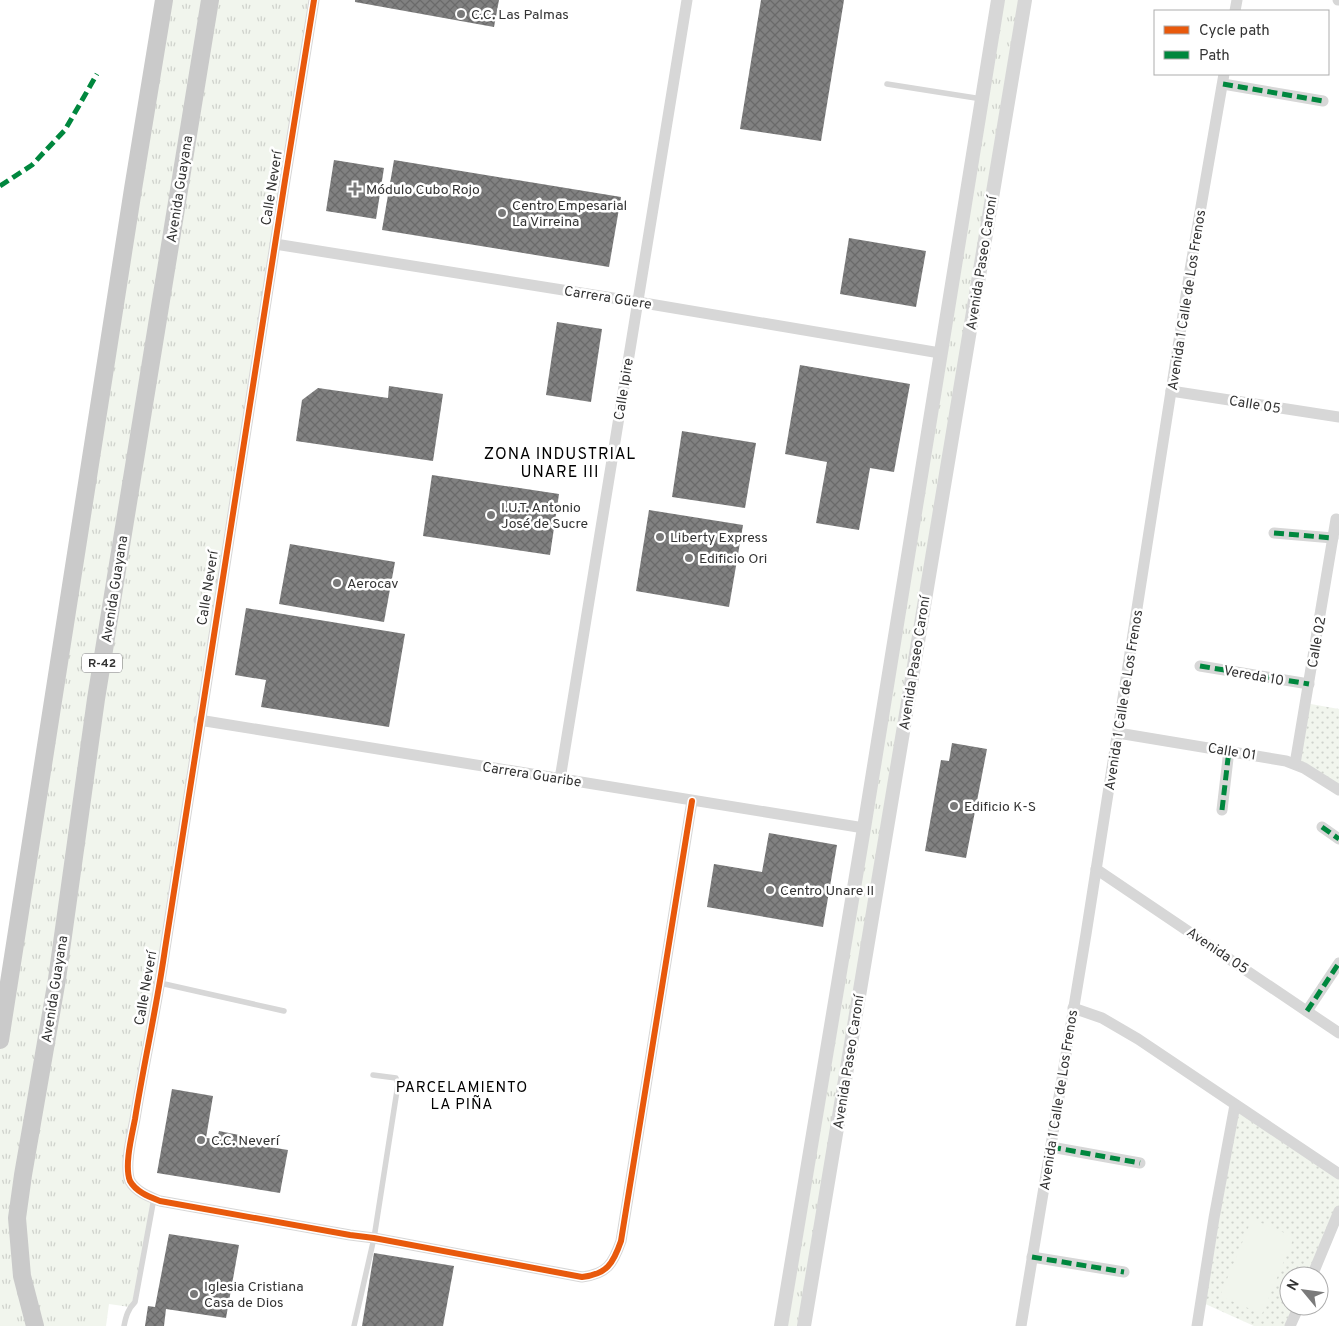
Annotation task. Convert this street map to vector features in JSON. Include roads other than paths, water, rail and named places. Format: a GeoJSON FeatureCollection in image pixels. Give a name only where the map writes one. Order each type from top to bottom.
{"type":"FeatureCollection","features":[{"type":"Feature","properties":{"kind":"main road"},"geometry":{"type":"LineString","coordinates":[[0,1040],[164,0]]}},
{"type":"Feature","properties":{"kind":"main road","name":"Avenida Guayana"},"geometry":{"type":"LineString","coordinates":[[35,1326],[22,1276],[18,1210],[57,979],[98,689],[210,0]]}},
{"type":"Feature","properties":{"kind":"street","name":"Calle Neverí"},"geometry":{"type":"LineString","coordinates":[[154,1198],[136,1188],[130,1180],[128,1167],[129,1153],[140,1084],[160,983],[199,720],[314,0]]}},
{"type":"Feature","properties":{"kind":"street","name":"Calle Ipire"},"geometry":{"type":"LineString","coordinates":[[560,779],[687,0]]}},
{"type":"Feature","properties":{"kind":"street","name":"Avenida Paseo Caroní"},"geometry":{"type":"LineString","coordinates":[[781,1326],[998,0]]}},
{"type":"Feature","properties":{"kind":"street","name":"Avenida Paseo Caroní"},"geometry":{"type":"LineString","coordinates":[[804,1326],[1025,0]]}},
{"type":"Feature","properties":{"kind":"street"},"geometry":{"type":"LineString","coordinates":[[1224,79],[1323,101]]}},
{"type":"Feature","properties":{"kind":"street","name":"Avenida 1 Calle de Los Frenos"},"geometry":{"type":"LineString","coordinates":[[1021,1326],[1118,734],[1190,270],[1224,79]]}},
{"type":"Feature","properties":{"kind":"street","name":"Carrera Güere"},"geometry":{"type":"LineString","coordinates":[[275,244],[940,353]]}},
{"type":"Feature","properties":{"kind":"street","name":"Calle 05"},"geometry":{"type":"LineString","coordinates":[[1172,391],[1339,417]]}},
{"type":"Feature","properties":{"kind":"street","name":"Calle 02"},"geometry":{"type":"LineString","coordinates":[[1295,764],[1308,684],[1333,575],[1333,538],[1336,519]]}},
{"type":"Feature","properties":{"kind":"street"},"geometry":{"type":"LineString","coordinates":[[1274,533],[1333,538]]}},
{"type":"Feature","properties":{"kind":"street","name":"Vereda 10"},"geometry":{"type":"LineString","coordinates":[[1200,666],[1308,684]]}},
{"type":"Feature","properties":{"kind":"street","name":"Carrera Guaribe"},"geometry":{"type":"LineString","coordinates":[[199,720],[864,828]]}},
{"type":"Feature","properties":{"kind":"street","name":"Calle 01"},"geometry":{"type":"LineString","coordinates":[[1118,734],[1274,758],[1295,764],[1339,790]]}},
{"type":"Feature","properties":{"kind":"street"},"geometry":{"type":"LineString","coordinates":[[1222,810],[1229,750]]}},
{"type":"Feature","properties":{"kind":"street"},"geometry":{"type":"LineString","coordinates":[[154,1198],[582,1277],[595,1275],[607,1269],[616,1256],[621,1241],[692,801]]}},
{"type":"Feature","properties":{"kind":"street"},"geometry":{"type":"LineString","coordinates":[[1322,827],[1339,839]]}},
{"type":"Feature","properties":{"kind":"street","name":"Avenida 05"},"geometry":{"type":"LineString","coordinates":[[1096,869],[1339,1033]]}},
{"type":"Feature","properties":{"kind":"street"},"geometry":{"type":"LineString","coordinates":[[1307,1011],[1339,963]]}},
{"type":"Feature","properties":{"kind":"street"},"geometry":{"type":"LineString","coordinates":[[1073,1008],[1113,1024],[1339,1174]]}},
{"type":"Feature","properties":{"kind":"street"},"geometry":{"type":"LineString","coordinates":[[1197,1326],[1235,1104]]}},
{"type":"Feature","properties":{"kind":"street"},"geometry":{"type":"LineString","coordinates":[[1050,1147],[1140,1163]]}},
{"type":"Feature","properties":{"kind":"street"},"geometry":{"type":"LineString","coordinates":[[1316,1266],[1339,1211]]}},
{"type":"Feature","properties":{"kind":"street"},"geometry":{"type":"LineString","coordinates":[[1032,1257],[1124,1272]]}},
{"type":"Feature","properties":{"kind":"lane"},"geometry":{"type":"LineString","coordinates":[[887,84],[982,98]]}},
{"type":"Feature","properties":{"kind":"lane"},"geometry":{"type":"LineString","coordinates":[[160,983],[284,1011]]}},
{"type":"Feature","properties":{"kind":"lane"},"geometry":{"type":"LineString","coordinates":[[354,1326],[374,1238],[398,1084],[396,1078],[373,1075]]}},
{"type":"Feature","properties":{"kind":"lane"},"geometry":{"type":"LineString","coordinates":[[124,1326],[130,1307],[135,1302],[154,1198]]}},
{"type":"Feature","properties":{"kind":"place","name":"C.C. Las Palmas"},"geometry":{"type":"Point","coordinates":[461,14]}},
{"type":"Feature","properties":{"kind":"place","name":"Módulo Cubo Rojo"},"geometry":{"type":"Point","coordinates":[355,189]}},
{"type":"Feature","properties":{"kind":"place","name":"Centro Empesarial La Virreina"},"geometry":{"type":"Point","coordinates":[502,213]}},
{"type":"Feature","properties":{"kind":"place","name":"I.U.T. Antonio José de Sucre"},"geometry":{"type":"Point","coordinates":[491,515]}},
{"type":"Feature","properties":{"kind":"place","name":"Liberty Express"},"geometry":{"type":"Point","coordinates":[660,537]}},
{"type":"Feature","properties":{"kind":"place","name":"Edificio Ori"},"geometry":{"type":"Point","coordinates":[689,558]}},
{"type":"Feature","properties":{"kind":"place","name":"Aerocav"},"geometry":{"type":"Point","coordinates":[337,583]}},
{"type":"Feature","properties":{"kind":"place","name":"Edificio K-S"},"geometry":{"type":"Point","coordinates":[954,806]}},
{"type":"Feature","properties":{"kind":"place","name":"Centro Unare II"},"geometry":{"type":"Point","coordinates":[770,890]}},
{"type":"Feature","properties":{"kind":"place","name":"C.C. Neverí"},"geometry":{"type":"Point","coordinates":[201,1140]}},
{"type":"Feature","properties":{"kind":"place","name":"Iglesia Cristiana Casa de Dios"},"geometry":{"type":"Point","coordinates":[194,1294]}},
{"type":"Feature","properties":{"kind":"district","name":"ZONA INDUSTRIAL UNARE III"},"geometry":{"type":"Point","coordinates":[560,462]}},
{"type":"Feature","properties":{"kind":"district","name":"PARCELAMIENTO LA PIÑA"},"geometry":{"type":"Point","coordinates":[462,1096]}}]}
